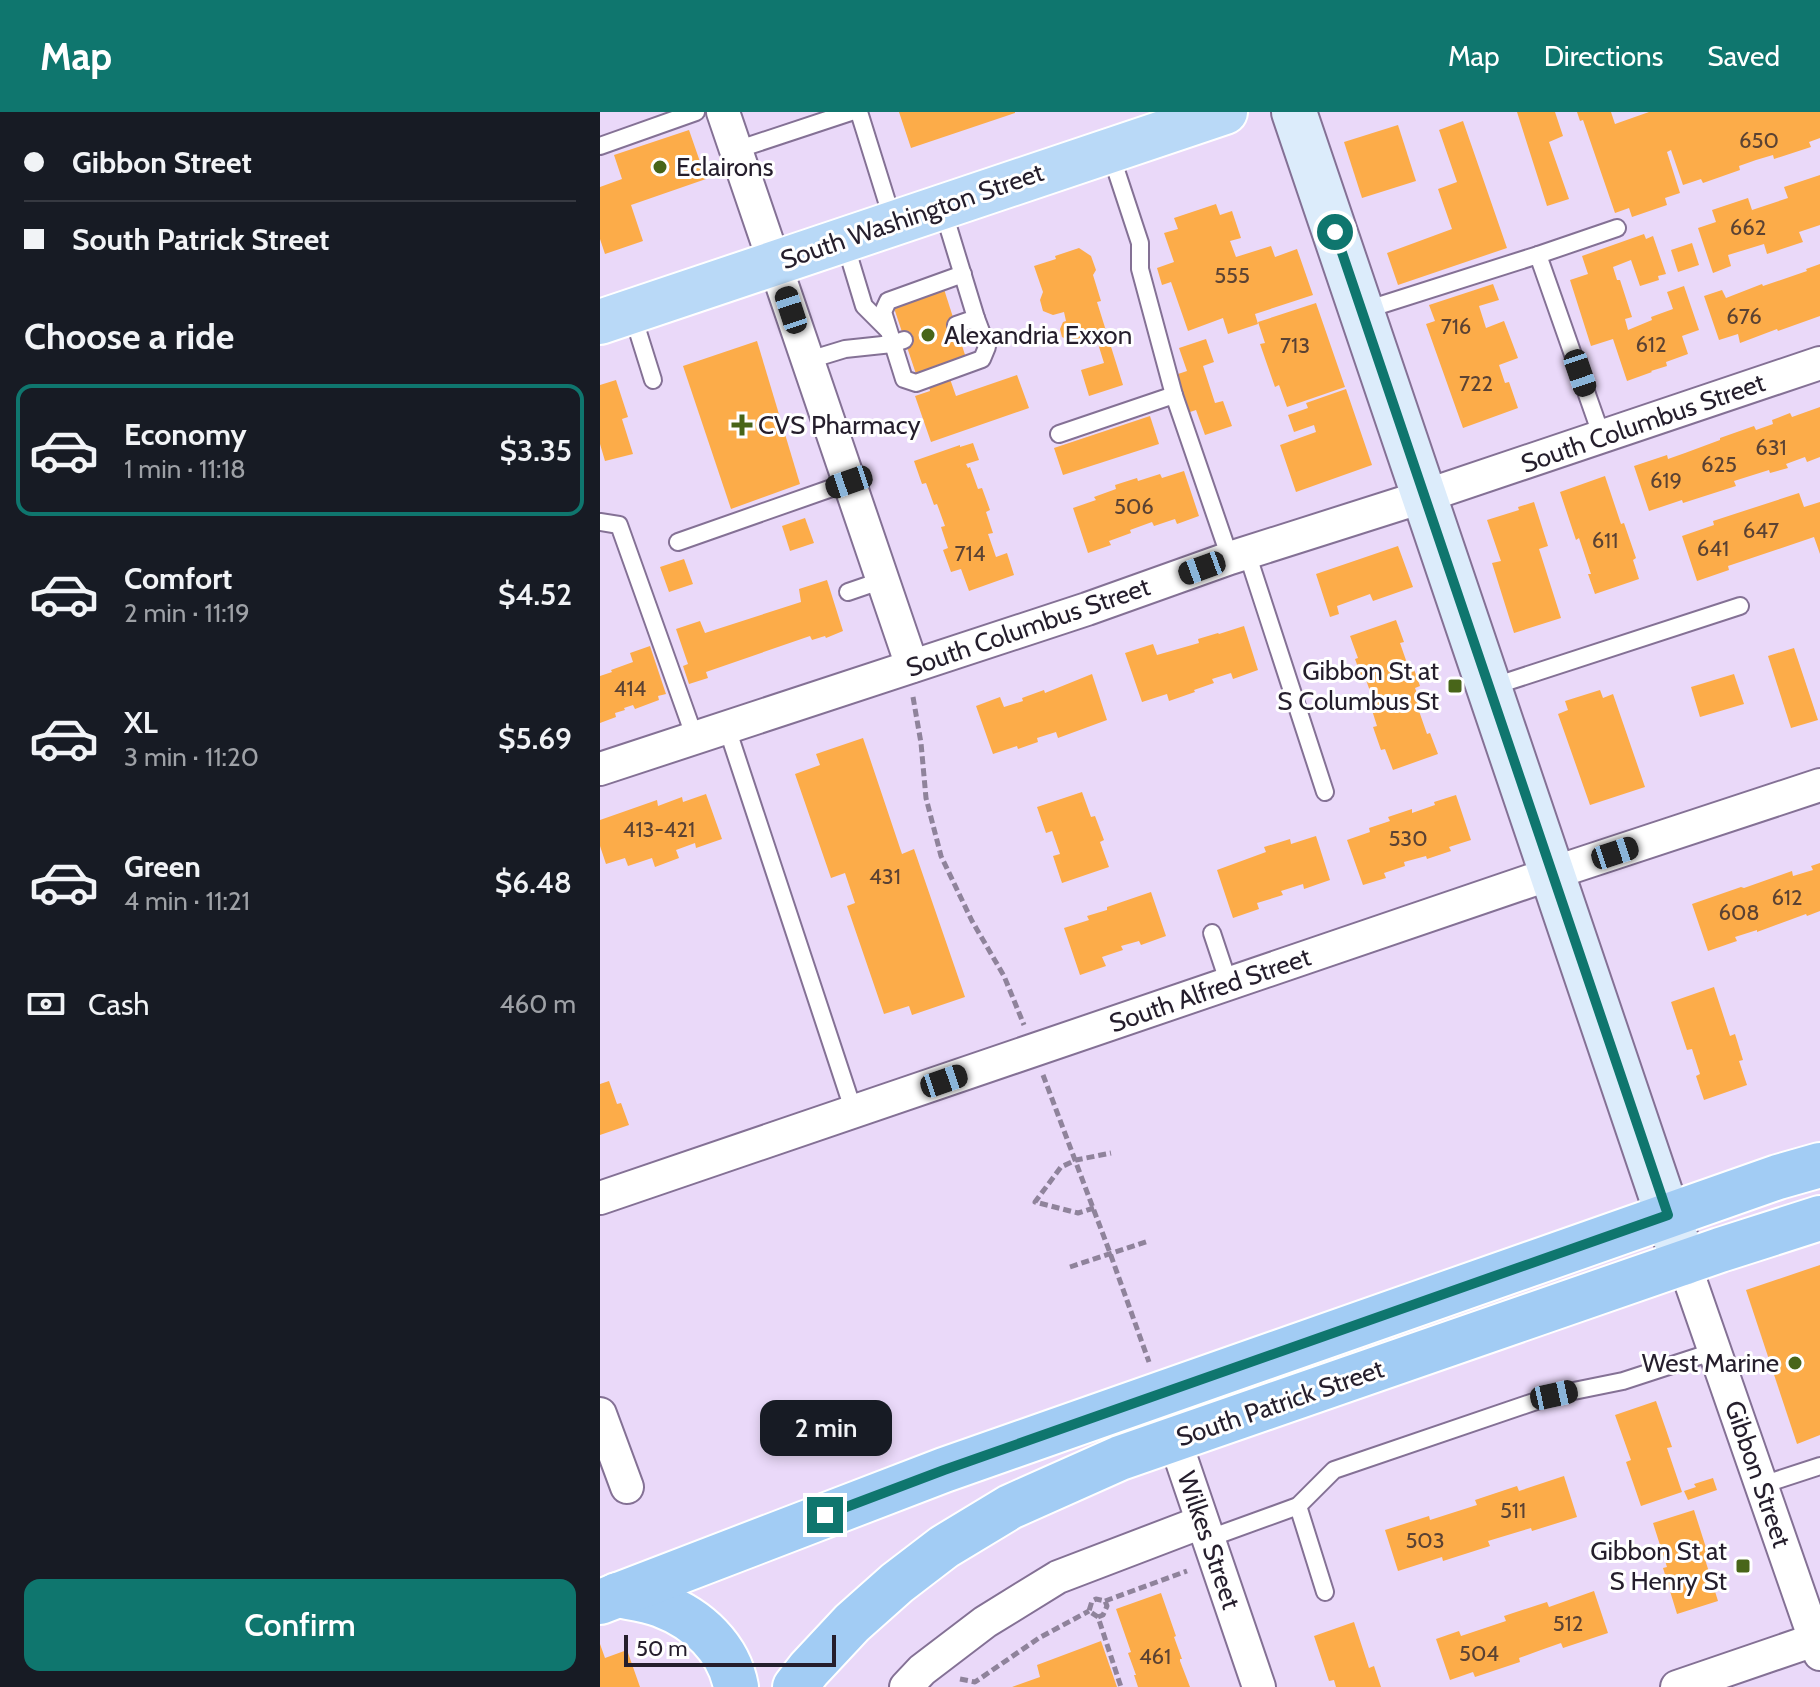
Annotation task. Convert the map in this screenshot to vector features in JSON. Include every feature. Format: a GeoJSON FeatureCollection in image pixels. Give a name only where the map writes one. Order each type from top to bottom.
{"type":"FeatureCollection","features":[{"type":"Feature","properties":{"kind":"highway","name":"South Patrick Street"},"geometry":{"type":"LineString","coordinates":[[609,1598],[944,1470],[1668,1215],[1820,1165]]}},
{"type":"Feature","properties":{"kind":"highway","name":"South Patrick Street"},"geometry":{"type":"LineString","coordinates":[[795,1687],[852,1623],[897,1583],[944,1547],[1010,1507],[1120,1458],[1820,1218]]}},
{"type":"Feature","properties":{"kind":"highway"},"geometry":{"type":"LineString","coordinates":[[609,1598],[659,1604],[681,1614],[717,1644],[733,1672],[736,1687]]}},
{"type":"Feature","properties":{"kind":"main road","name":"South Washington Street"},"geometry":{"type":"LineString","coordinates":[[616,317],[1225,112]]}},
{"type":"Feature","properties":{"kind":"main road","name":"Gibbon Street"},"geometry":{"type":"LineString","coordinates":[[1294,112],[1684,1263]]}},
{"type":"Feature","properties":{"kind":"street"},"geometry":{"type":"LineString","coordinates":[[723,112],[912,666]]}},
{"type":"Feature","properties":{"kind":"street","name":"South Columbus Street"},"geometry":{"type":"LineString","coordinates":[[600,769],[1820,363]]}},
{"type":"Feature","properties":{"kind":"street","name":"South Alfred Street"},"geometry":{"type":"LineString","coordinates":[[600,1198],[1820,785]]}},
{"type":"Feature","properties":{"kind":"street","name":"Gibbon Street"},"geometry":{"type":"LineString","coordinates":[[1684,1263],[1818,1644]]}},
{"type":"Feature","properties":{"kind":"street","name":"Wilkes Street"},"geometry":{"type":"LineString","coordinates":[[1159,1394],[1259,1687]]}},
{"type":"Feature","properties":{"kind":"street"},"geometry":{"type":"LineString","coordinates":[[600,1414],[627,1487]]}},
{"type":"Feature","properties":{"kind":"street"},"geometry":{"type":"LineString","coordinates":[[914,1678],[985,1622],[1058,1577],[1204,1530]]}},
{"type":"Feature","properties":{"kind":"street"},"geometry":{"type":"LineString","coordinates":[[1677,1687],[1818,1644]]}},
{"type":"Feature","properties":{"kind":"lane"},"geometry":{"type":"LineString","coordinates":[[600,146],[696,112]]}},
{"type":"Feature","properties":{"kind":"lane"},"geometry":{"type":"LineString","coordinates":[[736,150],[851,112]]}},
{"type":"Feature","properties":{"kind":"lane"},"geometry":{"type":"LineString","coordinates":[[859,112],[893,223]]}},
{"type":"Feature","properties":{"kind":"lane"},"geometry":{"type":"LineString","coordinates":[[1110,150],[1140,243],[1140,269],[1174,395],[1238,556],[1325,792]]}},
{"type":"Feature","properties":{"kind":"lane"},"geometry":{"type":"LineString","coordinates":[[942,206],[987,347],[982,359],[916,383],[904,379],[895,338],[883,312],[888,301],[963,274]]}},
{"type":"Feature","properties":{"kind":"lane"},"geometry":{"type":"LineString","coordinates":[[1362,311],[1617,228]]}},
{"type":"Feature","properties":{"kind":"lane"},"geometry":{"type":"LineString","coordinates":[[844,240],[864,306],[895,338]]}},
{"type":"Feature","properties":{"kind":"lane"},"geometry":{"type":"LineString","coordinates":[[1538,255],[1602,437]]}},
{"type":"Feature","properties":{"kind":"lane"},"geometry":{"type":"LineString","coordinates":[[616,317],[653,380]]}},
{"type":"Feature","properties":{"kind":"lane"},"geometry":{"type":"LineString","coordinates":[[956,325],[976,318]]}},
{"type":"Feature","properties":{"kind":"lane"},"geometry":{"type":"LineString","coordinates":[[809,360],[895,338]]}},
{"type":"Feature","properties":{"kind":"lane"},"geometry":{"type":"LineString","coordinates":[[1059,434],[1174,395]]}},
{"type":"Feature","properties":{"kind":"lane"},"geometry":{"type":"LineString","coordinates":[[678,542],[849,482]]}},
{"type":"Feature","properties":{"kind":"lane"},"geometry":{"type":"LineString","coordinates":[[600,522],[619,525],[695,738]]}},
{"type":"Feature","properties":{"kind":"lane"},"geometry":{"type":"LineString","coordinates":[[848,592],[883,580]]}},
{"type":"Feature","properties":{"kind":"lane"},"geometry":{"type":"LineString","coordinates":[[1490,687],[1740,606]]}},
{"type":"Feature","properties":{"kind":"lane"},"geometry":{"type":"LineString","coordinates":[[727,728],[854,1112]]}},
{"type":"Feature","properties":{"kind":"lane"},"geometry":{"type":"LineString","coordinates":[[1212,933],[1229,984]]}},
{"type":"Feature","properties":{"kind":"lane"},"geometry":{"type":"LineString","coordinates":[[1204,1530],[1298,1506],[1334,1470],[1554,1395],[1623,1381],[1715,1351]]}},
{"type":"Feature","properties":{"kind":"lane"},"geometry":{"type":"LineString","coordinates":[[1762,1485],[1820,1466]]}},
{"type":"Feature","properties":{"kind":"lane"},"geometry":{"type":"LineString","coordinates":[[1298,1506],[1325,1592]]}},
{"type":"Feature","properties":{"kind":"path"},"geometry":{"type":"LineString","coordinates":[[912,666],[913,699],[926,798],[941,856],[972,921],[1004,976],[1034,1050],[1094,1208],[1159,1394]]}},
{"type":"Feature","properties":{"kind":"path"},"geometry":{"type":"LineString","coordinates":[[1094,1208],[1078,1213],[1035,1202],[1061,1167],[1076,1160],[1111,1153]]}},
{"type":"Feature","properties":{"kind":"path"},"geometry":{"type":"LineString","coordinates":[[1070,1267],[1149,1241]]}},
{"type":"Feature","properties":{"kind":"path"},"geometry":{"type":"LineString","coordinates":[[914,1678],[975,1682],[1039,1638],[1089,1611],[1092,1601],[1105,1601],[1187,1571]]}},
{"type":"Feature","properties":{"kind":"path"},"geometry":{"type":"LineString","coordinates":[[1098,1617],[1106,1611],[1105,1601]]}},
{"type":"Feature","properties":{"kind":"path"},"geometry":{"type":"LineString","coordinates":[[1089,1611],[1098,1617],[1121,1687]]}},
{"type":"Feature","properties":{"kind":"building"},"geometry":{"type":"Polygon","coordinates":[[[899,112],[1015,112],[1015,113],[911,148],[899,112]]]}},
{"type":"Feature","properties":{"kind":"building"},"geometry":{"type":"Polygon","coordinates":[[[1517,112],[1555,112],[1563,136],[1549,142],[1569,199],[1547,206],[1517,112]]]}},
{"type":"Feature","properties":{"kind":"building"},"geometry":{"type":"Polygon","coordinates":[[[1577,112],[1611,112],[1615,124],[1649,112],[1820,112],[1820,138],[1809,142],[1811,147],[1774,159],[1773,155],[1756,160],[1739,166],[1740,170],[1703,183],[1701,179],[1683,185],[1671,150],[1667,152],[1680,193],[1665,198],[1667,205],[1632,217],[1629,208],[1615,213],[1583,120],[1580,121],[1577,112]]]}},
{"type":"Feature","properties":{"kind":"building"},"geometry":{"type":"Polygon","coordinates":[[[1463,121],[1507,248],[1398,285],[1387,253],[1452,229],[1438,189],[1457,182],[1439,130],[1463,121]]]}},
{"type":"Feature","properties":{"kind":"building"},"geometry":{"type":"Polygon","coordinates":[[[1398,125],[1416,181],[1362,198],[1344,142],[1398,125]]]}},
{"type":"Feature","properties":{"kind":"building","name":"Eclairons"},"geometry":{"type":"Polygon","coordinates":[[[689,130],[706,179],[631,205],[643,241],[605,254],[600,239],[600,187],[622,179],[614,155],[689,130]]]}},
{"type":"Feature","properties":{"kind":"building"},"geometry":{"type":"Polygon","coordinates":[[[1820,175],[1820,225],[1799,232],[1803,242],[1767,254],[1764,244],[1728,255],[1731,266],[1713,273],[1698,228],[1716,222],[1712,210],[1748,198],[1752,210],[1788,198],[1784,187],[1820,175]]]}},
{"type":"Feature","properties":{"kind":"building"},"geometry":{"type":"Polygon","coordinates":[[[1216,204],[1220,215],[1232,211],[1241,238],[1230,241],[1236,257],[1271,246],[1275,257],[1297,249],[1313,295],[1255,314],[1258,324],[1228,334],[1223,318],[1188,331],[1171,282],[1162,285],[1157,268],[1174,262],[1164,233],[1178,229],[1174,218],[1216,204]]]}},
{"type":"Feature","properties":{"kind":"building"},"geometry":{"type":"Polygon","coordinates":[[[1644,234],[1646,239],[1653,236],[1666,274],[1658,276],[1659,280],[1640,286],[1631,260],[1613,267],[1632,317],[1625,319],[1628,330],[1673,309],[1667,292],[1684,286],[1699,330],[1682,336],[1688,354],[1666,362],[1667,366],[1627,381],[1613,339],[1591,346],[1570,280],[1588,274],[1582,256],[1644,234]]]}},
{"type":"Feature","properties":{"kind":"building"},"geometry":{"type":"Polygon","coordinates":[[[1692,243],[1699,265],[1678,272],[1671,250],[1692,243]]]}},
{"type":"Feature","properties":{"kind":"building"},"geometry":{"type":"Polygon","coordinates":[[[1079,248],[1091,256],[1096,270],[1093,275],[1101,301],[1097,302],[1123,385],[1089,396],[1081,370],[1104,363],[1095,334],[1070,341],[1062,337],[1060,329],[1066,321],[1064,312],[1053,315],[1043,311],[1040,300],[1043,292],[1034,266],[1079,248]]]}},
{"type":"Feature","properties":{"kind":"building"},"geometry":{"type":"Polygon","coordinates":[[[1820,264],[1820,316],[1740,343],[1738,334],[1719,340],[1704,296],[1722,290],[1726,298],[1820,264]]]}},
{"type":"Feature","properties":{"kind":"building"},"geometry":{"type":"Polygon","coordinates":[[[1493,284],[1499,300],[1479,306],[1486,328],[1504,321],[1518,358],[1499,365],[1518,408],[1463,428],[1426,324],[1435,321],[1429,305],[1493,284]]]}},
{"type":"Feature","properties":{"kind":"building"},"geometry":{"type":"Polygon","coordinates":[[[943,286],[966,358],[916,374],[892,302],[943,286]]]}},
{"type":"Feature","properties":{"kind":"building"},"geometry":{"type":"Polygon","coordinates":[[[1316,303],[1345,387],[1287,407],[1279,385],[1275,387],[1260,344],[1265,343],[1258,322],[1316,303]]]}},
{"type":"Feature","properties":{"kind":"building"},"geometry":{"type":"Polygon","coordinates":[[[1206,339],[1214,362],[1203,366],[1215,403],[1223,401],[1232,426],[1205,435],[1196,410],[1187,413],[1175,375],[1187,371],[1179,348],[1206,339]]]}},
{"type":"Feature","properties":{"kind":"building","name":"CVS Pharmacy"},"geometry":{"type":"Polygon","coordinates":[[[757,341],[800,484],[731,509],[683,366],[757,341]]]}},
{"type":"Feature","properties":{"kind":"building"},"geometry":{"type":"Polygon","coordinates":[[[1017,375],[1029,408],[931,442],[915,396],[930,391],[929,386],[950,379],[956,396],[1017,375]]]}},
{"type":"Feature","properties":{"kind":"building"},"geometry":{"type":"Polygon","coordinates":[[[616,380],[628,417],[622,419],[633,454],[605,461],[600,444],[600,385],[616,380]]]}},
{"type":"Feature","properties":{"kind":"building"},"geometry":{"type":"Polygon","coordinates":[[[1346,389],[1372,465],[1296,492],[1280,445],[1316,432],[1314,425],[1294,432],[1288,415],[1308,408],[1306,403],[1346,389]]]}},
{"type":"Feature","properties":{"kind":"building"},"geometry":{"type":"Polygon","coordinates":[[[1820,407],[1820,457],[1807,462],[1805,457],[1786,464],[1788,468],[1770,473],[1769,470],[1734,481],[1736,486],[1649,511],[1634,466],[1667,455],[1668,459],[1754,426],[1756,430],[1773,424],[1772,420],[1790,413],[1792,417],[1820,407]]]}},
{"type":"Feature","properties":{"kind":"building"},"geometry":{"type":"Polygon","coordinates":[[[1150,416],[1159,444],[1063,475],[1054,448],[1150,416]]]}},
{"type":"Feature","properties":{"kind":"building"},"geometry":{"type":"Polygon","coordinates":[[[973,443],[979,460],[966,464],[978,489],[982,488],[990,510],[986,512],[993,533],[988,534],[996,557],[1007,553],[1014,575],[969,591],[961,569],[951,572],[943,550],[948,548],[941,527],[945,526],[926,483],[922,484],[914,461],[973,443]]]}},
{"type":"Feature","properties":{"kind":"building"},"geometry":{"type":"Polygon","coordinates":[[[1184,471],[1199,516],[1177,524],[1175,519],[1154,526],[1152,522],[1109,541],[1111,545],[1088,553],[1073,508],[1096,500],[1094,497],[1116,489],[1115,485],[1160,474],[1162,478],[1184,471]]]}},
{"type":"Feature","properties":{"kind":"building"},"geometry":{"type":"Polygon","coordinates":[[[1605,476],[1636,558],[1633,560],[1639,579],[1595,594],[1579,538],[1576,540],[1560,492],[1605,476]]]}},
{"type":"Feature","properties":{"kind":"building"},"geometry":{"type":"Polygon","coordinates":[[[1799,493],[1804,507],[1820,502],[1820,554],[1814,537],[1728,566],[1729,570],[1697,581],[1682,536],[1714,525],[1713,521],[1799,493]]]}},
{"type":"Feature","properties":{"kind":"building"},"geometry":{"type":"Polygon","coordinates":[[[1534,502],[1548,546],[1539,549],[1561,618],[1514,633],[1492,563],[1501,561],[1487,520],[1534,502]]]}},
{"type":"Feature","properties":{"kind":"building"},"geometry":{"type":"Polygon","coordinates":[[[805,518],[814,543],[790,551],[782,526],[805,518]]]}},
{"type":"Feature","properties":{"kind":"building"},"geometry":{"type":"Polygon","coordinates":[[[1398,546],[1413,587],[1373,601],[1370,594],[1337,606],[1339,614],[1330,617],[1316,574],[1398,546]]]}},
{"type":"Feature","properties":{"kind":"building"},"geometry":{"type":"Polygon","coordinates":[[[684,559],[693,584],[669,592],[660,567],[684,559]]]}},
{"type":"Feature","properties":{"kind":"building"},"geometry":{"type":"Polygon","coordinates":[[[827,580],[843,631],[826,638],[812,640],[810,636],[706,672],[708,678],[689,684],[683,666],[688,664],[676,629],[700,621],[705,633],[801,602],[799,589],[827,580]]]}},
{"type":"Feature","properties":{"kind":"building"},"geometry":{"type":"Polygon","coordinates":[[[1396,620],[1408,666],[1412,664],[1420,686],[1415,688],[1423,710],[1419,711],[1438,754],[1393,770],[1385,749],[1381,750],[1373,727],[1377,726],[1370,704],[1374,702],[1355,659],[1358,658],[1350,636],[1396,620]]]}},
{"type":"Feature","properties":{"kind":"building"},"geometry":{"type":"Polygon","coordinates":[[[1244,626],[1258,670],[1233,679],[1231,673],[1212,679],[1214,683],[1169,701],[1167,694],[1142,702],[1125,653],[1153,644],[1157,655],[1244,626]]]}},
{"type":"Feature","properties":{"kind":"building"},"geometry":{"type":"Polygon","coordinates":[[[650,646],[666,694],[635,709],[633,705],[624,708],[615,713],[616,717],[600,723],[600,676],[633,662],[630,653],[650,646]]]}},
{"type":"Feature","properties":{"kind":"building"},"geometry":{"type":"Polygon","coordinates":[[[1794,648],[1818,720],[1791,728],[1768,656],[1794,648]]]}},
{"type":"Feature","properties":{"kind":"building"},"geometry":{"type":"Polygon","coordinates":[[[1092,674],[1107,720],[1058,738],[1056,732],[1018,749],[1017,746],[993,754],[976,706],[1000,697],[1004,707],[1092,674]]]}},
{"type":"Feature","properties":{"kind":"building"},"geometry":{"type":"Polygon","coordinates":[[[1734,674],[1744,704],[1700,717],[1691,687],[1734,674]]]}},
{"type":"Feature","properties":{"kind":"building"},"geometry":{"type":"Polygon","coordinates":[[[1600,690],[1603,698],[1613,694],[1645,787],[1590,805],[1558,714],[1568,710],[1565,701],[1600,690]]]}},
{"type":"Feature","properties":{"kind":"building"},"geometry":{"type":"Polygon","coordinates":[[[863,738],[902,854],[914,849],[965,997],[912,1015],[909,1006],[884,1014],[847,906],[855,903],[845,873],[831,878],[795,774],[820,765],[816,754],[863,738]]]}},
{"type":"Feature","properties":{"kind":"building"},"geometry":{"type":"Polygon","coordinates":[[[1082,792],[1104,840],[1100,842],[1109,867],[1062,883],[1053,856],[1060,854],[1052,831],[1046,833],[1037,807],[1082,792]]]}},
{"type":"Feature","properties":{"kind":"building"},"geometry":{"type":"Polygon","coordinates":[[[706,794],[722,839],[696,848],[695,843],[676,850],[679,858],[655,867],[652,858],[628,866],[625,858],[606,864],[600,846],[600,820],[657,800],[658,806],[682,797],[683,802],[706,794]]]}},
{"type":"Feature","properties":{"kind":"building"},"geometry":{"type":"Polygon","coordinates":[[[1456,795],[1471,840],[1427,859],[1426,856],[1404,862],[1405,866],[1384,873],[1386,878],[1363,885],[1347,840],[1390,821],[1388,817],[1412,809],[1412,813],[1456,795]]]}},
{"type":"Feature","properties":{"kind":"building"},"geometry":{"type":"Polygon","coordinates":[[[1316,836],[1330,880],[1304,889],[1303,884],[1281,891],[1283,895],[1257,903],[1259,909],[1233,918],[1217,870],[1266,852],[1264,847],[1290,839],[1291,844],[1316,836]]]}},
{"type":"Feature","properties":{"kind":"building"},"geometry":{"type":"Polygon","coordinates":[[[1820,863],[1820,911],[1735,937],[1737,941],[1708,951],[1692,904],[1792,871],[1793,876],[1813,870],[1811,866],[1820,863]]]}},
{"type":"Feature","properties":{"kind":"building"},"geometry":{"type":"Polygon","coordinates":[[[1151,892],[1166,936],[1141,945],[1139,941],[1121,946],[1123,950],[1102,957],[1106,966],[1080,975],[1064,928],[1089,920],[1087,916],[1107,910],[1107,907],[1151,892]]]}},
{"type":"Feature","properties":{"kind":"building"},"geometry":{"type":"Polygon","coordinates":[[[1714,987],[1730,1036],[1735,1034],[1747,1085],[1704,1100],[1692,1049],[1687,1050],[1671,1002],[1714,987]]]}},
{"type":"Feature","properties":{"kind":"building"},"geometry":{"type":"Polygon","coordinates":[[[609,1081],[629,1125],[600,1135],[600,1084],[609,1081]]]}},
{"type":"Feature","properties":{"kind":"building","name":"West Marine"},"geometry":{"type":"Polygon","coordinates":[[[1820,1265],[1820,1435],[1797,1444],[1746,1290],[1820,1265]]]}},
{"type":"Feature","properties":{"kind":"building"},"geometry":{"type":"Polygon","coordinates":[[[1656,1401],[1672,1447],[1667,1448],[1682,1492],[1641,1506],[1626,1462],[1631,1460],[1615,1415],[1656,1401]]]}},
{"type":"Feature","properties":{"kind":"building"},"geometry":{"type":"Polygon","coordinates":[[[1564,1476],[1577,1517],[1488,1541],[1490,1546],[1443,1561],[1442,1557],[1398,1571],[1385,1530],[1477,1505],[1475,1500],[1517,1486],[1519,1491],[1564,1476]]]}},
{"type":"Feature","properties":{"kind":"building"},"geometry":{"type":"Polygon","coordinates":[[[1713,1478],[1717,1490],[1688,1500],[1684,1491],[1713,1478]]]}},
{"type":"Feature","properties":{"kind":"building"},"geometry":{"type":"Polygon","coordinates":[[[1694,1510],[1718,1601],[1677,1614],[1653,1523],[1694,1510]]]}},
{"type":"Feature","properties":{"kind":"building"},"geometry":{"type":"Polygon","coordinates":[[[1594,1591],[1608,1633],[1563,1648],[1561,1643],[1519,1658],[1520,1662],[1475,1677],[1473,1672],[1450,1680],[1436,1639],[1459,1631],[1461,1636],[1506,1621],[1504,1616],[1547,1602],[1549,1607],[1594,1591]]]}},
{"type":"Feature","properties":{"kind":"building"},"geometry":{"type":"Polygon","coordinates":[[[1161,1593],[1190,1687],[1138,1687],[1134,1675],[1128,1653],[1131,1652],[1116,1609],[1161,1593]]]}},
{"type":"Feature","properties":{"kind":"building"},"geometry":{"type":"Polygon","coordinates":[[[1354,1622],[1369,1668],[1374,1666],[1381,1687],[1336,1687],[1334,1680],[1329,1681],[1314,1636],[1354,1622]]]}},
{"type":"Feature","properties":{"kind":"building"},"geometry":{"type":"Polygon","coordinates":[[[1101,1641],[1117,1687],[1012,1687],[1040,1677],[1037,1665],[1101,1641]]]}},
{"type":"Feature","properties":{"kind":"building"},"geometry":{"type":"Polygon","coordinates":[[[600,1644],[605,1658],[627,1650],[640,1687],[600,1687],[600,1644]]]}},
{"type":"Feature","properties":{"kind":"place","name":"Eclairons"},"geometry":{"type":"Point","coordinates":[660,167]}},
{"type":"Feature","properties":{"kind":"place","name":"Alexandria Exxon"},"geometry":{"type":"Point","coordinates":[928,335]}},
{"type":"Feature","properties":{"kind":"place","name":"CVS Pharmacy"},"geometry":{"type":"Point","coordinates":[742,425]}},
{"type":"Feature","properties":{"kind":"place","name":"Gibbon St at S Columbus St"},"geometry":{"type":"Point","coordinates":[1455,686]}},
{"type":"Feature","properties":{"kind":"place","name":"West Marine"},"geometry":{"type":"Point","coordinates":[1795,1363]}},
{"type":"Feature","properties":{"kind":"place","name":"Gibbon St at S Henry St"},"geometry":{"type":"Point","coordinates":[1743,1566]}},
{"type":"Feature","properties":{"kind":"route"},"geometry":{"type":"LineString","coordinates":[[825,1515],[1132,1403],[1668,1215],[1335,232]]}}]}
